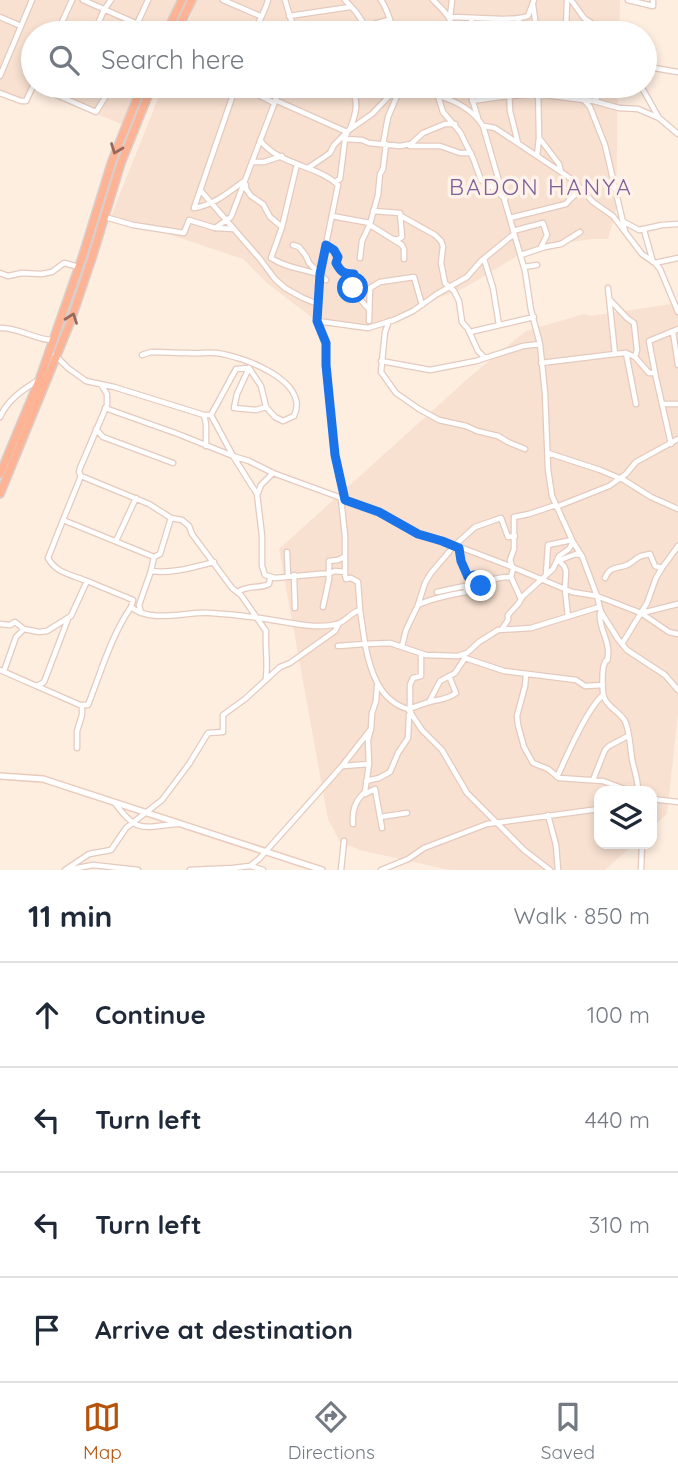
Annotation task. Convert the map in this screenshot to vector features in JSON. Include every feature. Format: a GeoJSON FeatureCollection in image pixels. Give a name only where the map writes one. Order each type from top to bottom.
{"type":"FeatureCollection","features":[{"type":"Feature","properties":{"kind":"highway"},"geometry":{"type":"LineString","coordinates":[[172,21],[182,0]]}},
{"type":"Feature","properties":{"kind":"highway"},"geometry":{"type":"LineString","coordinates":[[182,21],[192,0]]}},
{"type":"Feature","properties":{"kind":"highway"},"geometry":{"type":"LineString","coordinates":[[0,474],[40,378],[53,354],[53,340],[112,161],[137,98]]}},
{"type":"Feature","properties":{"kind":"highway"},"geometry":{"type":"LineString","coordinates":[[0,494],[53,354],[82,288],[121,163],[147,98]]}},
{"type":"Feature","properties":{"kind":"highway"},"geometry":{"type":"LineString","coordinates":[[73,285],[82,288]]}},
{"type":"Feature","properties":{"kind":"main road"},"geometry":{"type":"LineString","coordinates":[[0,776],[43,779],[322,870]]}},
{"type":"Feature","properties":{"kind":"street"},"geometry":{"type":"LineString","coordinates":[[23,21],[32,0]]}},
{"type":"Feature","properties":{"kind":"street"},"geometry":{"type":"LineString","coordinates":[[62,21],[72,0]]}},
{"type":"Feature","properties":{"kind":"street"},"geometry":{"type":"LineString","coordinates":[[83,0],[129,21]]}},
{"type":"Feature","properties":{"kind":"street"},"geometry":{"type":"LineString","coordinates":[[99,21],[111,0]]}},
{"type":"Feature","properties":{"kind":"street"},"geometry":{"type":"LineString","coordinates":[[140,21],[148,0]]}},
{"type":"Feature","properties":{"kind":"street"},"geometry":{"type":"LineString","coordinates":[[223,0],[260,16]]}},
{"type":"Feature","properties":{"kind":"street"},"geometry":{"type":"LineString","coordinates":[[258,21],[268,0]]}},
{"type":"Feature","properties":{"kind":"street"},"geometry":{"type":"LineString","coordinates":[[285,0],[291,21]]}},
{"type":"Feature","properties":{"kind":"street"},"geometry":{"type":"LineString","coordinates":[[345,0],[362,21]]}},
{"type":"Feature","properties":{"kind":"street"},"geometry":{"type":"LineString","coordinates":[[381,0],[389,20],[386,21]]}},
{"type":"Feature","properties":{"kind":"street"},"geometry":{"type":"LineString","coordinates":[[433,0],[450,18],[520,18],[528,16],[533,2]]}},
{"type":"Feature","properties":{"kind":"street"},"geometry":{"type":"LineString","coordinates":[[451,21],[452,0]]}},
{"type":"Feature","properties":{"kind":"street"},"geometry":{"type":"LineString","coordinates":[[567,21],[569,0]]}},
{"type":"Feature","properties":{"kind":"street"},"geometry":{"type":"LineString","coordinates":[[569,0],[588,21]]}},
{"type":"Feature","properties":{"kind":"street"},"geometry":{"type":"LineString","coordinates":[[628,0],[653,6],[653,0]]}},
{"type":"Feature","properties":{"kind":"street"},"geometry":{"type":"LineString","coordinates":[[533,2],[536,21]]}},
{"type":"Feature","properties":{"kind":"street"},"geometry":{"type":"LineString","coordinates":[[289,16],[350,7]]}},
{"type":"Feature","properties":{"kind":"street"},"geometry":{"type":"LineString","coordinates":[[0,17],[21,26],[0,76]]}},
{"type":"Feature","properties":{"kind":"street"},"geometry":{"type":"LineString","coordinates":[[0,57],[6,60]]}},
{"type":"Feature","properties":{"kind":"street"},"geometry":{"type":"LineString","coordinates":[[657,68],[678,72]]}},
{"type":"Feature","properties":{"kind":"street"},"geometry":{"type":"LineString","coordinates":[[0,93],[21,101],[28,98]]}},
{"type":"Feature","properties":{"kind":"street"},"geometry":{"type":"LineString","coordinates":[[66,99],[96,112],[104,98]]}},
{"type":"Feature","properties":{"kind":"street"},"geometry":{"type":"LineString","coordinates":[[234,98],[194,208],[224,197],[246,180]]}},
{"type":"Feature","properties":{"kind":"street"},"geometry":{"type":"LineString","coordinates":[[266,98],[348,131]]}},
{"type":"Feature","properties":{"kind":"street"},"geometry":{"type":"LineString","coordinates":[[215,229],[231,217],[276,98]]}},
{"type":"Feature","properties":{"kind":"street"},"geometry":{"type":"LineString","coordinates":[[335,181],[340,179],[345,139],[355,114],[355,98]]}},
{"type":"Feature","properties":{"kind":"street"},"geometry":{"type":"LineString","coordinates":[[308,169],[330,153],[348,131],[372,114],[387,98]]}},
{"type":"Feature","properties":{"kind":"street"},"geometry":{"type":"LineString","coordinates":[[360,258],[362,241],[370,224],[383,169],[388,117],[396,98]]}},
{"type":"Feature","properties":{"kind":"street"},"geometry":{"type":"LineString","coordinates":[[439,98],[443,112],[455,124],[471,153],[481,180],[505,200]]}},
{"type":"Feature","properties":{"kind":"street"},"geometry":{"type":"LineString","coordinates":[[443,98],[463,107],[482,123],[495,128],[574,181],[593,202],[613,216],[642,254],[654,262],[678,258]]}},
{"type":"Feature","properties":{"kind":"street"},"geometry":{"type":"LineString","coordinates":[[471,98],[482,123],[529,286],[531,310],[540,344],[551,491],[582,556],[597,596],[599,621],[607,642],[608,655],[604,664],[603,695],[607,704],[618,712],[626,723],[638,786]]}},
{"type":"Feature","properties":{"kind":"street"},"geometry":{"type":"LineString","coordinates":[[472,101],[493,98]]}},
{"type":"Feature","properties":{"kind":"street"},"geometry":{"type":"LineString","coordinates":[[508,98],[518,144]]}},
{"type":"Feature","properties":{"kind":"street"},"geometry":{"type":"LineString","coordinates":[[537,98],[537,156]]}},
{"type":"Feature","properties":{"kind":"street"},"geometry":{"type":"LineString","coordinates":[[571,98],[619,108],[638,109],[659,118],[678,134]]}},
{"type":"Feature","properties":{"kind":"street"},"geometry":{"type":"LineString","coordinates":[[594,101],[597,98]]}},
{"type":"Feature","properties":{"kind":"street"},"geometry":{"type":"LineString","coordinates":[[648,98],[659,118]]}},
{"type":"Feature","properties":{"kind":"street"},"geometry":{"type":"LineString","coordinates":[[584,100],[590,107],[605,145],[626,236]]}},
{"type":"Feature","properties":{"kind":"street"},"geometry":{"type":"LineString","coordinates":[[405,145],[415,141],[423,133],[445,124],[455,124]]}},
{"type":"Feature","properties":{"kind":"street"},"geometry":{"type":"LineString","coordinates":[[539,138],[559,164],[561,172]]}},
{"type":"Feature","properties":{"kind":"street"},"geometry":{"type":"LineString","coordinates":[[345,139],[369,143],[440,146],[460,153],[471,153]]}},
{"type":"Feature","properties":{"kind":"street"},"geometry":{"type":"LineString","coordinates":[[260,140],[268,149],[327,176],[338,185],[321,274],[317,321],[326,343],[335,455],[343,499],[346,579],[351,578],[358,582],[369,665],[377,685],[390,699],[410,710],[455,696],[449,677]]}},
{"type":"Feature","properties":{"kind":"street"},"geometry":{"type":"LineString","coordinates":[[252,162],[264,162],[282,156]]}},
{"type":"Feature","properties":{"kind":"street"},"geometry":{"type":"LineString","coordinates":[[297,164],[282,227],[271,258],[296,269],[302,268],[321,274]]}},
{"type":"Feature","properties":{"kind":"street"},"geometry":{"type":"LineString","coordinates":[[246,180],[246,189],[251,196],[263,204],[270,217],[282,227]]}},
{"type":"Feature","properties":{"kind":"street"},"geometry":{"type":"LineString","coordinates":[[510,218],[566,204],[570,197],[581,189]]}},
{"type":"Feature","properties":{"kind":"street"},"geometry":{"type":"LineString","coordinates":[[201,191],[275,279],[285,288],[318,303]]}},
{"type":"Feature","properties":{"kind":"street"},"geometry":{"type":"LineString","coordinates":[[373,211],[401,213],[401,216],[439,238],[443,246],[441,263],[445,283],[459,301],[462,323],[485,358]]}},
{"type":"Feature","properties":{"kind":"street"},"geometry":{"type":"LineString","coordinates":[[104,216],[133,225],[184,233],[189,220],[215,229],[234,229]]}},
{"type":"Feature","properties":{"kind":"street"},"geometry":{"type":"LineString","coordinates":[[332,216],[370,224],[404,249]]}},
{"type":"Feature","properties":{"kind":"street"},"geometry":{"type":"LineString","coordinates":[[401,216],[404,259]]}},
{"type":"Feature","properties":{"kind":"street"},"geometry":{"type":"LineString","coordinates":[[623,222],[639,230],[678,224]]}},
{"type":"Feature","properties":{"kind":"street"},"geometry":{"type":"LineString","coordinates":[[317,321],[368,328],[413,311],[467,277],[514,233],[543,223],[547,235],[541,248]]}},
{"type":"Feature","properties":{"kind":"street"},"geometry":{"type":"LineString","coordinates":[[644,230],[654,262],[663,275],[678,312]]}},
{"type":"Feature","properties":{"kind":"street"},"geometry":{"type":"LineString","coordinates":[[521,255],[561,244],[580,232]]}},
{"type":"Feature","properties":{"kind":"street"},"geometry":{"type":"LineString","coordinates":[[393,239],[402,237]]}},
{"type":"Feature","properties":{"kind":"street"},"geometry":{"type":"LineString","coordinates":[[293,245],[299,247],[309,263],[326,280]]}},
{"type":"Feature","properties":{"kind":"street"},"geometry":{"type":"LineString","coordinates":[[326,245],[334,250],[338,257],[336,263],[340,270],[345,274],[354,274],[353,288],[369,309]]}},
{"type":"Feature","properties":{"kind":"street"},"geometry":{"type":"LineString","coordinates":[[484,259],[493,288],[499,325]]}},
{"type":"Feature","properties":{"kind":"street"},"geometry":{"type":"LineString","coordinates":[[0,274],[8,276],[52,272],[64,262],[79,267]]}},
{"type":"Feature","properties":{"kind":"street"},"geometry":{"type":"LineString","coordinates":[[524,267],[537,264]]}},
{"type":"Feature","properties":{"kind":"street"},"geometry":{"type":"LineString","coordinates":[[369,321],[370,288],[380,282],[414,277],[422,305]]}},
{"type":"Feature","properties":{"kind":"street"},"geometry":{"type":"LineString","coordinates":[[608,288],[615,354]]}},
{"type":"Feature","properties":{"kind":"street"},"geometry":{"type":"LineString","coordinates":[[609,299],[634,323],[637,350],[635,357]]}},
{"type":"Feature","properties":{"kind":"street"},"geometry":{"type":"LineString","coordinates":[[470,332],[534,317]]}},
{"type":"Feature","properties":{"kind":"street"},"geometry":{"type":"LineString","coordinates":[[389,321],[381,372],[396,393],[439,420],[499,436],[525,449]]}},
{"type":"Feature","properties":{"kind":"street"},"geometry":{"type":"LineString","coordinates":[[0,328],[12,328],[37,338],[53,340]]}},
{"type":"Feature","properties":{"kind":"street"},"geometry":{"type":"LineString","coordinates":[[671,443],[649,341],[676,330],[678,365]]}},
{"type":"Feature","properties":{"kind":"street"},"geometry":{"type":"LineString","coordinates":[[381,362],[430,370],[540,344]]}},
{"type":"Feature","properties":{"kind":"street"},"geometry":{"type":"LineString","coordinates":[[142,355],[151,352],[227,355],[271,373],[292,389],[298,408],[294,416],[283,421],[266,407],[261,386],[251,366]]}},
{"type":"Feature","properties":{"kind":"street"},"geometry":{"type":"LineString","coordinates":[[626,353],[636,404]]}},
{"type":"Feature","properties":{"kind":"street"},"geometry":{"type":"LineString","coordinates":[[541,363],[626,353],[635,357],[649,373],[655,373]]}},
{"type":"Feature","properties":{"kind":"street"},"geometry":{"type":"LineString","coordinates":[[53,354],[86,382],[114,387],[211,415]]}},
{"type":"Feature","properties":{"kind":"street"},"geometry":{"type":"LineString","coordinates":[[251,366],[237,394],[234,408],[256,410],[266,407]]}},
{"type":"Feature","properties":{"kind":"street"},"geometry":{"type":"LineString","coordinates":[[211,415],[236,369],[251,366]]}},
{"type":"Feature","properties":{"kind":"street"},"geometry":{"type":"LineString","coordinates":[[0,417],[4,408],[21,391],[40,378]]}},
{"type":"Feature","properties":{"kind":"street"},"geometry":{"type":"LineString","coordinates":[[24,629],[16,637],[2,670],[82,706],[88,705],[133,600],[56,569],[48,558],[81,476],[80,468],[107,405],[107,394],[101,386]]}},
{"type":"Feature","properties":{"kind":"street"},"geometry":{"type":"LineString","coordinates":[[662,404],[678,404]]}},
{"type":"Feature","properties":{"kind":"street"},"geometry":{"type":"LineString","coordinates":[[105,408],[379,512],[418,534],[544,578],[565,589],[597,596],[641,613],[669,632],[678,634]]}},
{"type":"Feature","properties":{"kind":"street"},"geometry":{"type":"LineString","coordinates":[[204,415],[206,446]]}},
{"type":"Feature","properties":{"kind":"street"},"geometry":{"type":"LineString","coordinates":[[211,415],[257,494],[265,576],[270,578],[330,573],[335,570],[345,572]]}},
{"type":"Feature","properties":{"kind":"street"},"geometry":{"type":"LineString","coordinates":[[96,429],[103,437],[173,463]]}},
{"type":"Feature","properties":{"kind":"street"},"geometry":{"type":"LineString","coordinates":[[521,599],[511,577],[514,517],[556,506],[611,485],[636,462],[678,439]]}},
{"type":"Feature","properties":{"kind":"street"},"geometry":{"type":"LineString","coordinates":[[548,453],[600,470],[678,509]]}},
{"type":"Feature","properties":{"kind":"street"},"geometry":{"type":"LineString","coordinates":[[257,494],[261,485],[273,473]]}},
{"type":"Feature","properties":{"kind":"street"},"geometry":{"type":"LineString","coordinates":[[81,476],[149,504],[189,526],[192,534],[266,631],[266,678]]}},
{"type":"Feature","properties":{"kind":"street"},"geometry":{"type":"LineString","coordinates":[[116,541],[136,498]]}},
{"type":"Feature","properties":{"kind":"street"},"geometry":{"type":"LineString","coordinates":[[141,613],[139,605],[155,557],[160,554],[171,518]]}},
{"type":"Feature","properties":{"kind":"street"},"geometry":{"type":"LineString","coordinates":[[401,646],[431,573],[475,527],[501,518],[509,537],[514,536]]}},
{"type":"Feature","properties":{"kind":"street"},"geometry":{"type":"LineString","coordinates":[[63,520],[155,557]]}},
{"type":"Feature","properties":{"kind":"street"},"geometry":{"type":"LineString","coordinates":[[502,629],[508,615],[553,569],[560,555],[569,549],[573,541]]}},
{"type":"Feature","properties":{"kind":"street"},"geometry":{"type":"LineString","coordinates":[[544,578],[548,545],[573,541]]}},
{"type":"Feature","properties":{"kind":"street"},"geometry":{"type":"LineString","coordinates":[[457,547],[468,577],[474,575],[485,582]]}},
{"type":"Feature","properties":{"kind":"street"},"geometry":{"type":"LineString","coordinates":[[622,645],[647,603],[656,578],[678,547]]}},
{"type":"Feature","properties":{"kind":"street"},"geometry":{"type":"LineString","coordinates":[[287,552],[288,576]]}},
{"type":"Feature","properties":{"kind":"street"},"geometry":{"type":"LineString","coordinates":[[559,560],[576,554],[582,556]]}},
{"type":"Feature","properties":{"kind":"street"},"geometry":{"type":"LineString","coordinates":[[605,578],[611,569],[629,564],[638,556],[652,555],[655,566],[662,568]]}},
{"type":"Feature","properties":{"kind":"street"},"geometry":{"type":"LineString","coordinates":[[323,607],[330,573],[329,561],[344,557]]}},
{"type":"Feature","properties":{"kind":"street"},"geometry":{"type":"LineString","coordinates":[[559,560],[566,570],[568,617]]}},
{"type":"Feature","properties":{"kind":"street"},"geometry":{"type":"LineString","coordinates":[[151,570],[158,572],[214,562]]}},
{"type":"Feature","properties":{"kind":"street"},"geometry":{"type":"LineString","coordinates":[[294,575],[295,608]]}},
{"type":"Feature","properties":{"kind":"street"},"geometry":{"type":"LineString","coordinates":[[417,606],[427,601],[477,591],[485,582],[511,577]]}},
{"type":"Feature","properties":{"kind":"street"},"geometry":{"type":"LineString","coordinates":[[237,592],[243,588],[264,587],[269,584],[270,578]]}},
{"type":"Feature","properties":{"kind":"street"},"geometry":{"type":"LineString","coordinates":[[37,687],[44,681],[68,619],[75,610],[87,581]]}},
{"type":"Feature","properties":{"kind":"street"},"geometry":{"type":"LineString","coordinates":[[437,592],[465,586],[466,592]]}},
{"type":"Feature","properties":{"kind":"street"},"geometry":{"type":"LineString","coordinates":[[641,613],[678,604]]}},
{"type":"Feature","properties":{"kind":"street"},"geometry":{"type":"LineString","coordinates":[[131,607],[141,613],[173,615],[208,612],[297,624],[338,624]]}},
{"type":"Feature","properties":{"kind":"street"},"geometry":{"type":"LineString","coordinates":[[428,703],[440,681],[455,673],[463,657],[493,632],[502,629],[525,630],[600,609]]}},
{"type":"Feature","properties":{"kind":"street"},"geometry":{"type":"LineString","coordinates":[[600,609],[622,645],[667,677],[678,690]]}},
{"type":"Feature","properties":{"kind":"street"},"geometry":{"type":"LineString","coordinates":[[66,870],[89,854],[110,850],[121,834],[162,800],[208,733],[223,732],[223,715],[280,667],[290,663],[335,631],[338,624],[360,610]]}},
{"type":"Feature","properties":{"kind":"street"},"geometry":{"type":"LineString","coordinates":[[0,624],[10,625],[15,622],[24,629],[39,632],[47,631],[68,619]]}},
{"type":"Feature","properties":{"kind":"street"},"geometry":{"type":"LineString","coordinates":[[338,646],[390,643],[421,653],[463,657],[526,675],[541,674],[576,680],[586,686],[603,685]]}},
{"type":"Feature","properties":{"kind":"street"},"geometry":{"type":"LineString","coordinates":[[366,781],[390,772],[408,738],[410,685],[413,678],[421,676],[421,653]]}},
{"type":"Feature","properties":{"kind":"street"},"geometry":{"type":"LineString","coordinates":[[526,675],[517,716],[524,747],[533,763],[548,769],[556,777],[603,781],[616,786]]}},
{"type":"Feature","properties":{"kind":"street"},"geometry":{"type":"LineString","coordinates":[[364,794],[369,764],[368,740],[377,685]]}},
{"type":"Feature","properties":{"kind":"street"},"geometry":{"type":"LineString","coordinates":[[556,777],[578,734],[603,695]]}},
{"type":"Feature","properties":{"kind":"street"},"geometry":{"type":"LineString","coordinates":[[77,748],[82,706]]}},
{"type":"Feature","properties":{"kind":"street"},"geometry":{"type":"LineString","coordinates":[[410,710],[422,730],[442,750],[464,790],[524,850],[550,870]]}},
{"type":"Feature","properties":{"kind":"street"},"geometry":{"type":"LineString","coordinates":[[250,866],[266,852],[342,766],[371,729]]}},
{"type":"Feature","properties":{"kind":"street"},"geometry":{"type":"LineString","coordinates":[[593,780],[609,746],[628,736]]}},
{"type":"Feature","properties":{"kind":"street"},"geometry":{"type":"LineString","coordinates":[[342,766],[369,764]]}},
{"type":"Feature","properties":{"kind":"street"},"geometry":{"type":"LineString","coordinates":[[353,824],[355,804],[359,797],[375,789],[382,828]]}},
{"type":"Feature","properties":{"kind":"street"},"geometry":{"type":"LineString","coordinates":[[657,800],[678,802]]}},
{"type":"Feature","properties":{"kind":"street"},"geometry":{"type":"LineString","coordinates":[[115,803],[126,819],[141,827],[180,824]]}},
{"type":"Feature","properties":{"kind":"street"},"geometry":{"type":"LineString","coordinates":[[381,870],[408,859],[424,848],[474,828],[594,810]]}},
{"type":"Feature","properties":{"kind":"street"},"geometry":{"type":"LineString","coordinates":[[380,817],[407,813]]}},
{"type":"Feature","properties":{"kind":"street"},"geometry":{"type":"LineString","coordinates":[[548,815],[556,845],[557,870]]}},
{"type":"Feature","properties":{"kind":"street"},"geometry":{"type":"LineString","coordinates":[[341,870],[344,841]]}},
{"type":"Feature","properties":{"kind":"street"},"geometry":{"type":"LineString","coordinates":[[640,870],[642,849]]}},
{"type":"Feature","properties":{"kind":"street"},"geometry":{"type":"LineString","coordinates":[[66,870],[93,865],[103,869],[138,870]]}},
{"type":"Feature","properties":{"kind":"street"},"geometry":{"type":"LineString","coordinates":[[190,870],[250,866],[263,870]]}},
{"type":"Feature","properties":{"kind":"shaded area"},"geometry":{"type":"Polygon","coordinates":[[[0,0],[179,0],[169,21],[21,21],[21,98],[31,98],[29,104],[0,95],[0,0]]]}},
{"type":"Feature","properties":{"kind":"shaded area"},"geometry":{"type":"Polygon","coordinates":[[[197,0],[620,0],[619,21],[189,21],[197,0]]]}},
{"type":"Feature","properties":{"kind":"shaded area"},"geometry":{"type":"Polygon","coordinates":[[[57,98],[136,98],[126,126],[57,98]]]}},
{"type":"Feature","properties":{"kind":"shaded area"},"geometry":{"type":"Polygon","coordinates":[[[158,98],[618,98],[616,210],[608,239],[591,239],[527,250],[466,287],[378,323],[324,327],[267,283],[243,259],[165,233],[110,219],[158,98]]]}},
{"type":"Feature","properties":{"kind":"shaded area"},"geometry":{"type":"Polygon","coordinates":[[[678,303],[678,713],[667,814],[657,823],[657,786],[594,786],[594,849],[628,849],[605,870],[449,870],[360,850],[340,842],[328,819],[279,549],[473,374],[526,331],[584,314],[591,316],[678,303]]]}},
{"type":"Feature","properties":{"kind":"district","name":"BADON HANYA"},"geometry":{"type":"Point","coordinates":[541,186]}},
{"type":"Feature","properties":{"kind":"route"},"geometry":{"type":"LineString","coordinates":[[353,288],[354,274],[345,274],[340,270],[336,263],[338,257],[334,250],[326,245],[320,274],[317,321],[326,343],[335,455],[345,500],[379,512],[418,534],[459,548],[468,577],[474,575],[480,578],[485,582],[481,586]]}}]}
